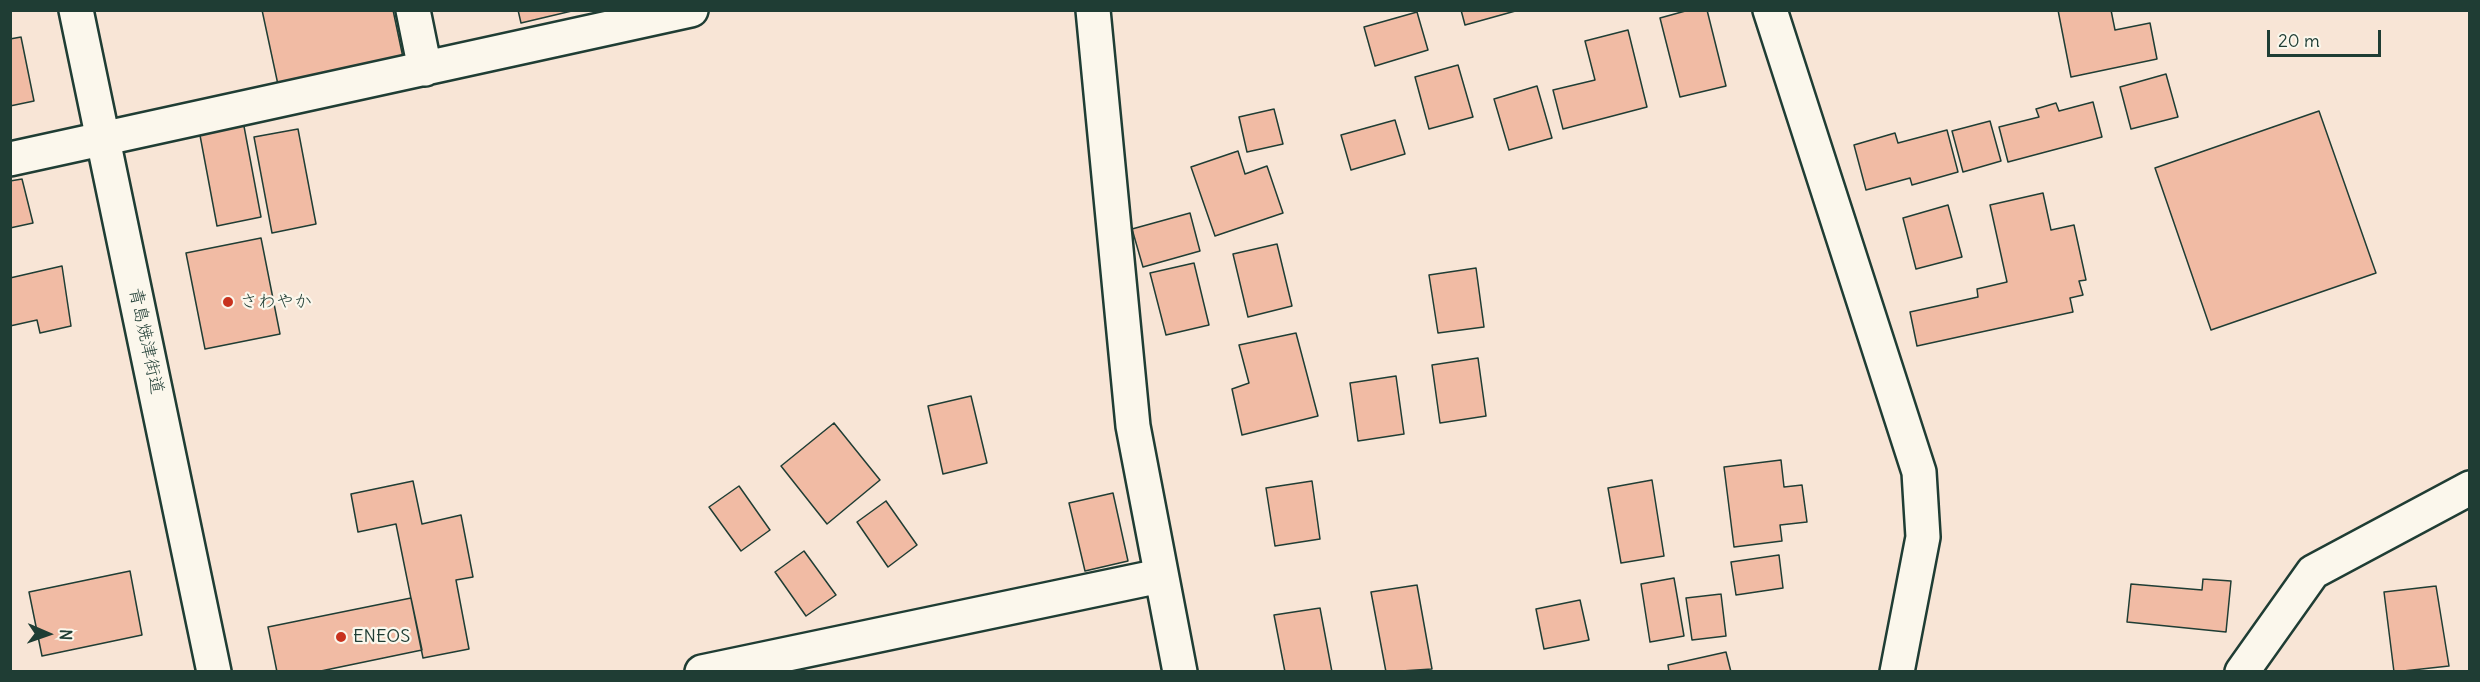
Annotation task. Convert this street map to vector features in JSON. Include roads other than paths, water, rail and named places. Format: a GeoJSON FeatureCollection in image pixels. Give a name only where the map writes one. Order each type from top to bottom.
{"type":"FeatureCollection","features":[{"type":"Feature","properties":{"kind":"street","name":"青島焼津街道"},"geometry":{"type":"LineString","coordinates":[[76,10],[214,672]]}},
{"type":"Feature","properties":{"kind":"street"},"geometry":{"type":"LineString","coordinates":[[413,10],[425,69]]}},
{"type":"Feature","properties":{"kind":"street"},"geometry":{"type":"LineString","coordinates":[[10,159],[691,10]]}},
{"type":"Feature","properties":{"kind":"street"},"geometry":{"type":"LineString","coordinates":[[1093,10],[1132,426],[1180,672]]}},
{"type":"Feature","properties":{"kind":"street"},"geometry":{"type":"LineString","coordinates":[[1770,10],[1919,472],[1923,537],[1897,672]]}},
{"type":"Feature","properties":{"kind":"street"},"geometry":{"type":"LineString","coordinates":[[2242,672],[2313,572],[2469,488]]}},
{"type":"Feature","properties":{"kind":"street"},"geometry":{"type":"LineString","coordinates":[[702,672],[1160,576]]}},
{"type":"Feature","properties":{"kind":"place","name":"さわやか"},"geometry":{"type":"Point","coordinates":[228,302]}},
{"type":"Feature","properties":{"kind":"place","name":"ENEOS"},"geometry":{"type":"Point","coordinates":[341,637]}}]}
